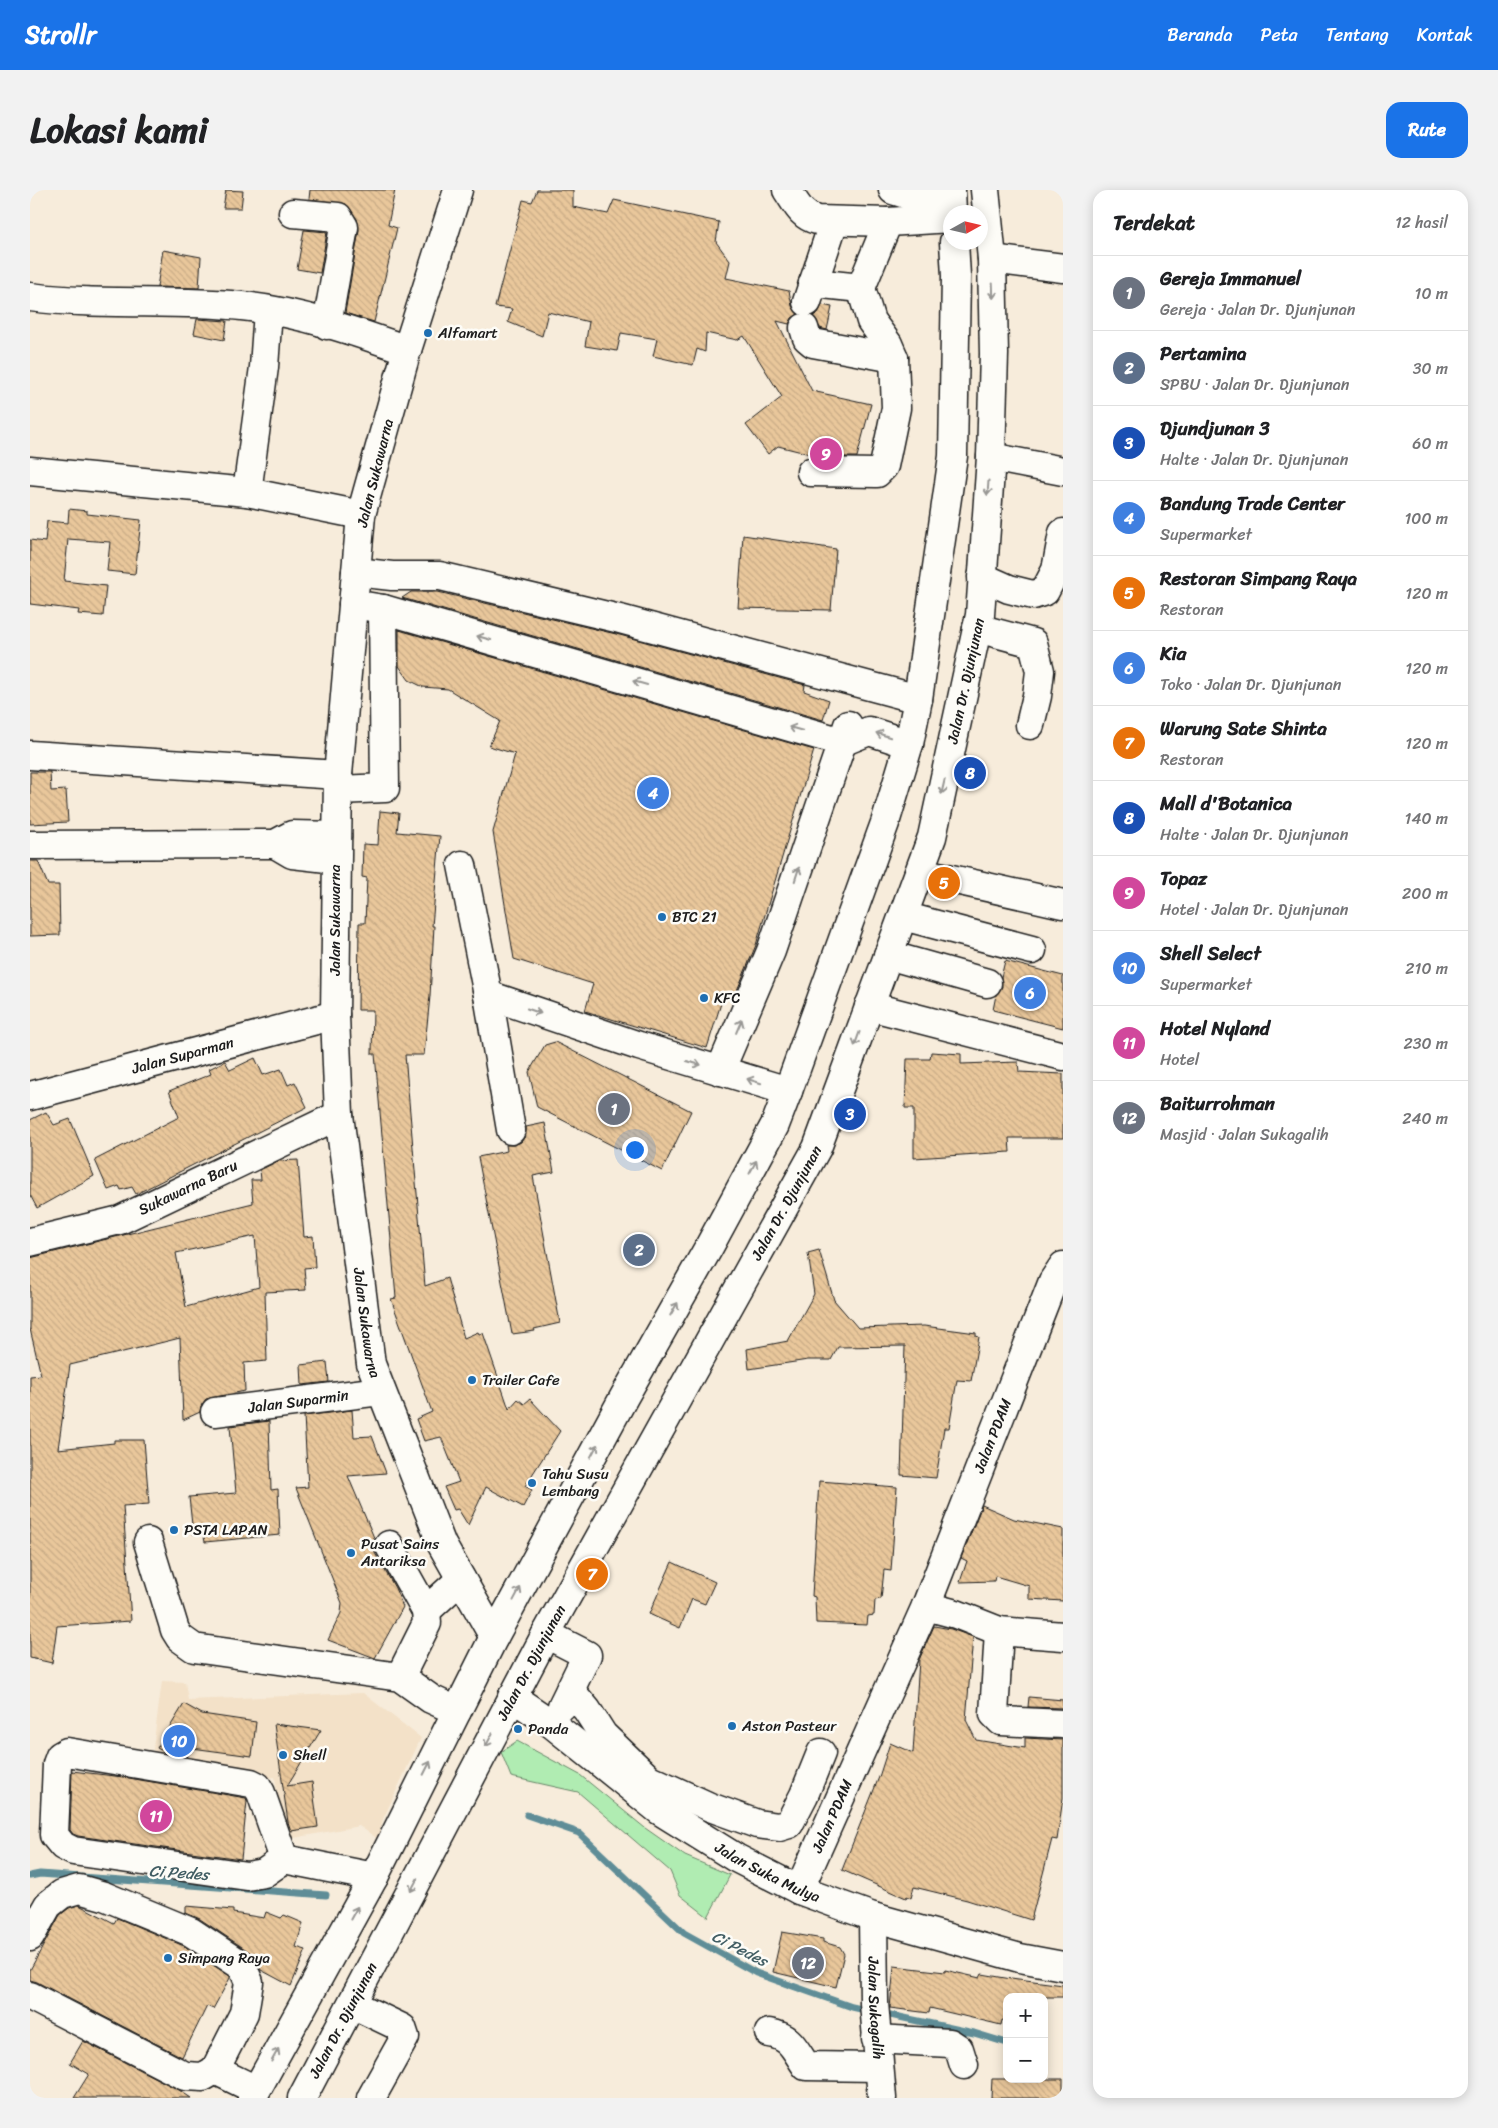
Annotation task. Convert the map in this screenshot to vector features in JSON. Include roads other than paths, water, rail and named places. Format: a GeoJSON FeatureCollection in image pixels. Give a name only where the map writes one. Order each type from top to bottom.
{"type":"FeatureCollection","features":[{"type":"Feature","properties":{"kind":"main road","name":"Jalan Sukawarna"},"geometry":{"type":"LineString","coordinates":[[458,190],[407,350],[362,515],[338,783],[335,1015],[339,1115],[371,1364],[442,1545],[494,1636]]}},
{"type":"Feature","properties":{"kind":"main road"},"geometry":{"type":"LineString","coordinates":[[788,190],[800,211],[808,218],[817,220],[888,222],[951,204]]}},
{"type":"Feature","properties":{"kind":"main road"},"geometry":{"type":"LineString","coordinates":[[893,190],[951,204]]}},
{"type":"Feature","properties":{"kind":"main road","name":"Jalan Dr. Djunjunan"},"geometry":{"type":"LineString","coordinates":[[302,2098],[546,1634],[816,1148],[920,872],[932,837],[980,615],[991,457],[994,346],[992,259],[985,190]]}},
{"type":"Feature","properties":{"kind":"main road"},"geometry":{"type":"LineString","coordinates":[[293,213],[338,217],[344,227],[327,325]]}},
{"type":"Feature","properties":{"kind":"main road"},"geometry":{"type":"LineString","coordinates":[[834,221],[808,305],[807,338],[813,343],[894,358]]}},
{"type":"Feature","properties":{"kind":"main road"},"geometry":{"type":"LineString","coordinates":[[811,472],[877,473],[882,470],[896,408],[894,358],[888,344],[871,322],[861,288],[888,222]]}},
{"type":"Feature","properties":{"kind":"main road"},"geometry":{"type":"LineString","coordinates":[[215,2070],[254,2094],[374,1877],[494,1636],[619,1405],[714,1238],[775,1125],[885,823],[911,734],[918,699],[953,456],[956,304],[954,250]]}},
{"type":"Feature","properties":{"kind":"main road"},"geometry":{"type":"LineString","coordinates":[[992,259],[1063,268]]}},
{"type":"Feature","properties":{"kind":"main road"},"geometry":{"type":"LineString","coordinates":[[808,305],[861,288]]}},
{"type":"Feature","properties":{"kind":"main road"},"geometry":{"type":"LineString","coordinates":[[30,297],[62,301],[198,303],[268,311],[298,316],[348,329],[407,350]]}},
{"type":"Feature","properties":{"kind":"main road"},"geometry":{"type":"LineString","coordinates":[[248,492],[264,366],[268,311]]}},
{"type":"Feature","properties":{"kind":"main road"},"geometry":{"type":"LineString","coordinates":[[991,457],[1063,471]]}},
{"type":"Feature","properties":{"kind":"main road"},"geometry":{"type":"LineString","coordinates":[[30,471],[248,492],[362,515]]}},
{"type":"Feature","properties":{"kind":"main road"},"geometry":{"type":"LineString","coordinates":[[982,577],[1009,589],[1033,596],[1045,591],[1056,570],[1063,533]]}},
{"type":"Feature","properties":{"kind":"main road"},"geometry":{"type":"LineString","coordinates":[[356,572],[392,576],[440,576],[620,619],[918,699]]}},
{"type":"Feature","properties":{"kind":"main road"},"geometry":{"type":"LineString","coordinates":[[353,604],[383,608],[842,742],[869,731],[911,734]]}},
{"type":"Feature","properties":{"kind":"main road"},"geometry":{"type":"LineString","coordinates":[[30,755],[385,788],[383,608]]}},
{"type":"Feature","properties":{"kind":"main road"},"geometry":{"type":"LineString","coordinates":[[978,628],[1032,642],[1040,671],[1037,696],[1030,725]]}},
{"type":"Feature","properties":{"kind":"main road"},"geometry":{"type":"LineString","coordinates":[[720,1070],[771,951],[842,742]]}},
{"type":"Feature","properties":{"kind":"main road"},"geometry":{"type":"LineString","coordinates":[[30,845],[275,844],[292,835],[336,848]]}},
{"type":"Feature","properties":{"kind":"main road"},"geometry":{"type":"LineString","coordinates":[[462,865],[488,995],[511,1130]]}},
{"type":"Feature","properties":{"kind":"main road"},"geometry":{"type":"LineString","coordinates":[[920,872],[1063,904]]}},
{"type":"Feature","properties":{"kind":"main road"},"geometry":{"type":"LineString","coordinates":[[903,916],[1032,950]]}},
{"type":"Feature","properties":{"kind":"main road"},"geometry":{"type":"LineString","coordinates":[[888,955],[987,983]]}},
{"type":"Feature","properties":{"kind":"main road"},"geometry":{"type":"LineString","coordinates":[[488,995],[638,1046],[788,1091]]}},
{"type":"Feature","properties":{"kind":"main road"},"geometry":{"type":"LineString","coordinates":[[869,1006],[1063,1056]]}},
{"type":"Feature","properties":{"kind":"main road","name":"Jalan Suparman"},"geometry":{"type":"LineString","coordinates":[[30,1096],[335,1015]]}},
{"type":"Feature","properties":{"kind":"main road","name":"Sukawarna Baru"},"geometry":{"type":"LineString","coordinates":[[30,1242],[120,1220],[339,1115]]}},
{"type":"Feature","properties":{"kind":"main road","name":"Jalan PDAM"},"geometry":{"type":"LineString","coordinates":[[799,1890],[926,1606],[1053,1281],[1063,1266]]}},
{"type":"Feature","properties":{"kind":"main road","name":"Jalan Suparmin"},"geometry":{"type":"LineString","coordinates":[[215,1412],[380,1390]]}},
{"type":"Feature","properties":{"kind":"main road"},"geometry":{"type":"LineString","coordinates":[[148,1542],[175,1630],[180,1638],[194,1648],[400,1677],[431,1699],[457,1711]]}},
{"type":"Feature","properties":{"kind":"main road"},"geometry":{"type":"LineString","coordinates":[[389,1545],[426,1610],[426,1623],[400,1677]]}},
{"type":"Feature","properties":{"kind":"main road"},"geometry":{"type":"LineString","coordinates":[[426,1610],[461,1579]]}},
{"type":"Feature","properties":{"kind":"main road"},"geometry":{"type":"LineString","coordinates":[[926,1606],[956,1614],[999,1631],[1063,1636]]}},
{"type":"Feature","properties":{"kind":"main road"},"geometry":{"type":"LineString","coordinates":[[999,1631],[994,1714],[996,1718],[1001,1720],[1063,1724]]}},
{"type":"Feature","properties":{"kind":"main road"},"geometry":{"type":"LineString","coordinates":[[546,1634],[587,1655],[552,1724]]}},
{"type":"Feature","properties":{"kind":"main road"},"geometry":{"type":"LineString","coordinates":[[570,1690],[587,1710],[603,1735],[649,1779],[710,1807],[757,1824],[779,1827],[789,1824],[804,1795],[820,1753]]}},
{"type":"Feature","properties":{"kind":"main road","name":"Jalan Suka Mulya"},"geometry":{"type":"LineString","coordinates":[[512,1697],[552,1724],[659,1810],[736,1858],[799,1890],[873,1917],[1020,1958],[1063,1966]]}},
{"type":"Feature","properties":{"kind":"main road"},"geometry":{"type":"LineString","coordinates":[[284,1859],[262,1793],[257,1786],[251,1783],[67,1752],[60,1756],[57,1764],[54,1835],[63,1846],[73,1851],[248,1876],[264,1873],[284,1859],[374,1877]]}},
{"type":"Feature","properties":{"kind":"main road"},"geometry":{"type":"LineString","coordinates":[[30,1937],[48,1905],[62,1894],[79,1889],[104,1896],[191,1932],[242,1966],[248,1982],[244,2013],[215,2070],[203,2077],[185,2076],[30,1996]]}},
{"type":"Feature","properties":{"kind":"main road","name":"Jalan Sukagalih"},"geometry":{"type":"LineString","coordinates":[[873,1917],[875,2022],[882,2098]]}},
{"type":"Feature","properties":{"kind":"main road"},"geometry":{"type":"LineString","coordinates":[[352,2004],[402,2028],[405,2032],[405,2038],[371,2098]]}},
{"type":"Feature","properties":{"kind":"main road"},"geometry":{"type":"LineString","coordinates":[[875,2022],[950,2043],[959,2049],[964,2065]]}},
{"type":"Feature","properties":{"kind":"main road"},"geometry":{"type":"LineString","coordinates":[[769,2033],[783,2036],[797,2050],[806,2066],[879,2067]]}},
{"type":"Feature","properties":{"kind":"waterway","name":"Ci Pedes"},"geometry":{"type":"LineString","coordinates":[[527,1815],[579,1833],[684,1933],[756,1973],[852,2007],[870,2011]]}},
{"type":"Feature","properties":{"kind":"waterway","name":"Ci Pedes"},"geometry":{"type":"LineString","coordinates":[[30,1876],[40,1874],[326,1895]]}},
{"type":"Feature","properties":{"kind":"waterway","name":"Ci Pedes"},"geometry":{"type":"LineString","coordinates":[[881,2013],[974,2033],[1003,2042]]}},
{"type":"Feature","properties":{"kind":"place","name":"Alfamart"},"geometry":{"type":"Point","coordinates":[428,333]}},
{"type":"Feature","properties":{"kind":"place","name":"Topaz"},"geometry":{"type":"Point","coordinates":[826,454]}},
{"type":"Feature","properties":{"kind":"place","name":"Mall d'Botanica"},"geometry":{"type":"Point","coordinates":[970,773]}},
{"type":"Feature","properties":{"kind":"place","name":"Bandung Trade Center"},"geometry":{"type":"Point","coordinates":[653,793]}},
{"type":"Feature","properties":{"kind":"place","name":"Restoran Simpang Raya"},"geometry":{"type":"Point","coordinates":[944,883]}},
{"type":"Feature","properties":{"kind":"place","name":"BTC 21"},"geometry":{"type":"Point","coordinates":[662,917]}},
{"type":"Feature","properties":{"kind":"place","name":"Kia"},"geometry":{"type":"Point","coordinates":[1030,993]}},
{"type":"Feature","properties":{"kind":"place","name":"KFC"},"geometry":{"type":"Point","coordinates":[704,998]}},
{"type":"Feature","properties":{"kind":"place","name":"Gereja Immanuel"},"geometry":{"type":"Point","coordinates":[614,1109]}},
{"type":"Feature","properties":{"kind":"place","name":"Djundjunan 3"},"geometry":{"type":"Point","coordinates":[850,1114]}},
{"type":"Feature","properties":{"kind":"place","name":"Pertamina"},"geometry":{"type":"Point","coordinates":[639,1250]}},
{"type":"Feature","properties":{"kind":"place","name":"Trailer Cafe"},"geometry":{"type":"Point","coordinates":[472,1380]}},
{"type":"Feature","properties":{"kind":"place","name":"Tahu Susu Lembang"},"geometry":{"type":"Point","coordinates":[532,1483]}},
{"type":"Feature","properties":{"kind":"place","name":"PSTA LAPAN"},"geometry":{"type":"Point","coordinates":[174,1530]}},
{"type":"Feature","properties":{"kind":"place","name":"Pusat Sains Antariksa"},"geometry":{"type":"Point","coordinates":[351,1553]}},
{"type":"Feature","properties":{"kind":"place","name":"Warung Sate Shinta"},"geometry":{"type":"Point","coordinates":[592,1574]}},
{"type":"Feature","properties":{"kind":"place","name":"Aston Pasteur"},"geometry":{"type":"Point","coordinates":[732,1726]}},
{"type":"Feature","properties":{"kind":"place","name":"Panda"},"geometry":{"type":"Point","coordinates":[518,1729]}},
{"type":"Feature","properties":{"kind":"place","name":"Shell Select"},"geometry":{"type":"Point","coordinates":[179,1741]}},
{"type":"Feature","properties":{"kind":"place","name":"Shell"},"geometry":{"type":"Point","coordinates":[283,1755]}},
{"type":"Feature","properties":{"kind":"place","name":"Hotel Nyland"},"geometry":{"type":"Point","coordinates":[156,1816]}},
{"type":"Feature","properties":{"kind":"place","name":"Simpang Raya"},"geometry":{"type":"Point","coordinates":[168,1958]}},
{"type":"Feature","properties":{"kind":"place","name":"Baiturrohman"},"geometry":{"type":"Point","coordinates":[808,1963]}}]}
